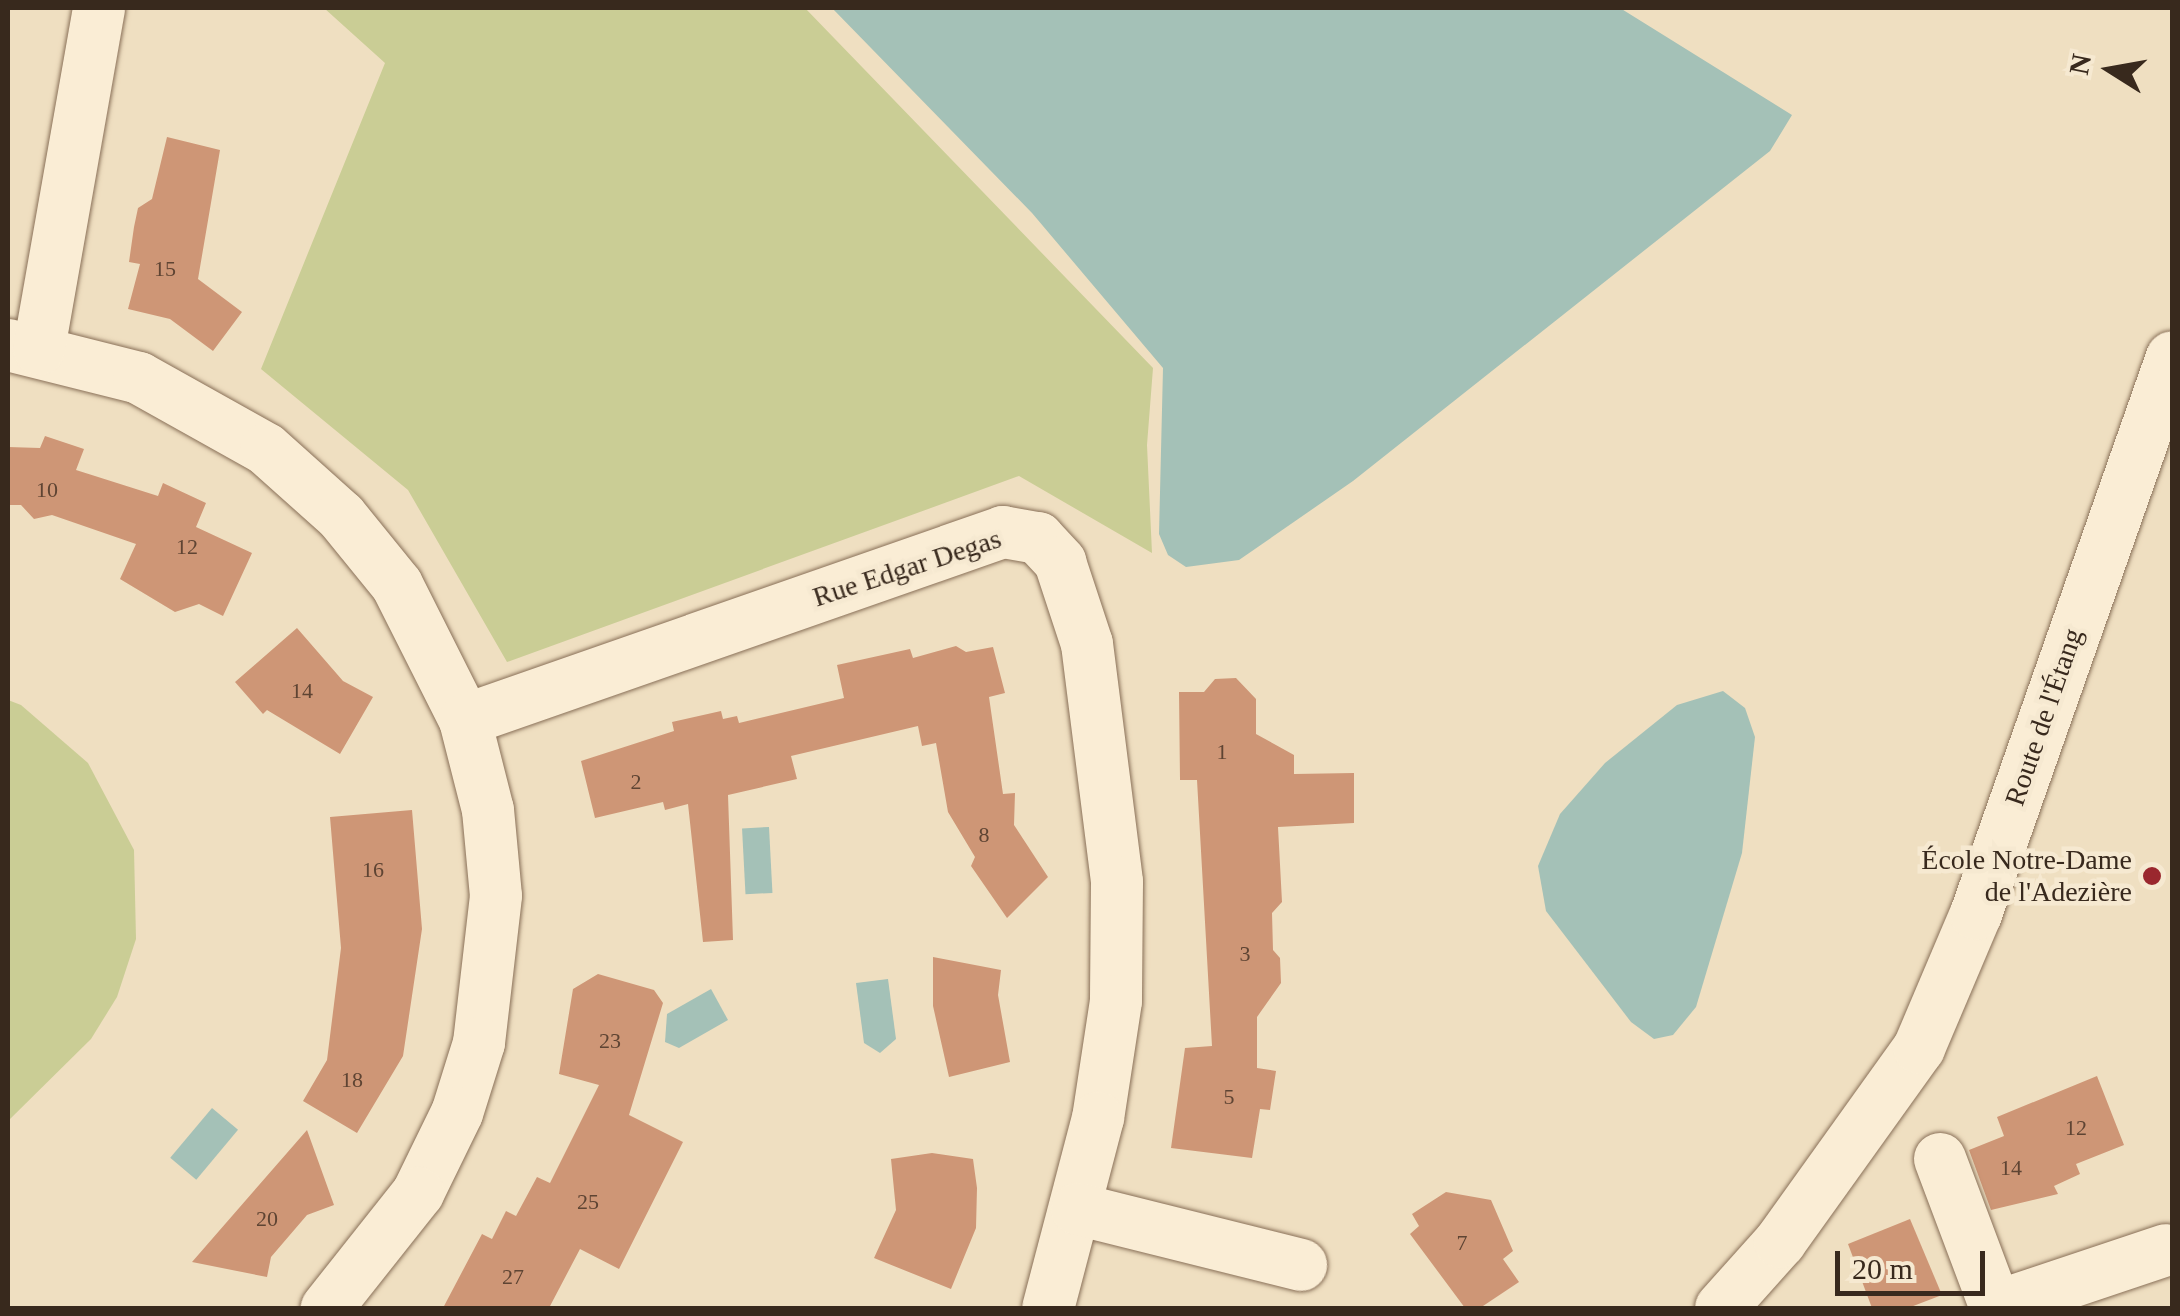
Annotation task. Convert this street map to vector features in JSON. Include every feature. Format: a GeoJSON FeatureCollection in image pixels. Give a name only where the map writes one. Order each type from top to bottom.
{"type":"FeatureCollection","features":[{"type":"Feature","properties":{"kind":"street"},"geometry":{"type":"LineString","coordinates":[[99,8],[24,347],[139,378],[207,411],[310,485],[397,585],[465,720],[488,810],[496,896],[479,1043],[457,1112],[418,1193],[335,1306]]}},
{"type":"Feature","properties":{"kind":"street","name":"Route de l'Étang"},"geometry":{"type":"LineString","coordinates":[[1721,1308],[1780,1242],[1919,1048],[1976,914],[2172,357]]}},
{"type":"Feature","properties":{"kind":"street","name":"Rue Edgar Degas"},"geometry":{"type":"LineString","coordinates":[[465,720],[1004,532],[1038,538],[1060,562],[1087,644],[1117,882],[1116,1001],[1078,1209],[1048,1308]]}},
{"type":"Feature","properties":{"kind":"street"},"geometry":{"type":"LineString","coordinates":[[1940,1159],[1996,1308],[2166,1250]]}},
{"type":"Feature","properties":{"kind":"street"},"geometry":{"type":"LineString","coordinates":[[1078,1209],[1301,1265]]}},
{"type":"Feature","properties":{"kind":"green space"},"geometry":{"type":"Polygon","coordinates":[[[324,8],[805,8],[1153,368],[1147,445],[1152,553],[1019,476],[507,662],[408,490],[261,369],[385,63],[324,8]]]}},
{"type":"Feature","properties":{"kind":"green space"},"geometry":{"type":"Polygon","coordinates":[[[8,700],[21,705],[88,763],[134,850],[136,939],[117,997],[91,1039],[8,1121],[8,700]]]}},
{"type":"Feature","properties":{"kind":"water"},"geometry":{"type":"Polygon","coordinates":[[[832,8],[1620,8],[1792,115],[1770,151],[1353,481],[1239,560],[1186,567],[1168,555],[1159,534],[1163,368],[1032,213],[832,8]]]}},
{"type":"Feature","properties":{"kind":"water"},"geometry":{"type":"Polygon","coordinates":[[[1723,691],[1745,708],[1755,737],[1742,853],[1696,1007],[1673,1035],[1654,1039],[1631,1022],[1546,911],[1538,866],[1560,814],[1605,763],[1677,705],[1723,691]]]}},
{"type":"Feature","properties":{"kind":"water"},"geometry":{"type":"Polygon","coordinates":[[[769,827],[772,893],[745,894],[742,828],[769,827]]]}},
{"type":"Feature","properties":{"kind":"water"},"geometry":{"type":"Polygon","coordinates":[[[888,979],[896,1039],[880,1053],[864,1043],[856,983],[888,979]]]}},
{"type":"Feature","properties":{"kind":"water"},"geometry":{"type":"Polygon","coordinates":[[[711,989],[728,1020],[679,1048],[665,1042],[667,1014],[711,989]]]}},
{"type":"Feature","properties":{"kind":"water"},"geometry":{"type":"Polygon","coordinates":[[[212,1108],[238,1130],[196,1180],[170,1158],[212,1108]]]}},
{"type":"Feature","properties":{"kind":"building"},"geometry":{"type":"Polygon","coordinates":[[[167,137],[220,150],[198,279],[242,312],[213,351],[170,319],[128,309],[140,264],[129,262],[138,208],[152,199],[167,137]]]}},
{"type":"Feature","properties":{"kind":"building"},"geometry":{"type":"Polygon","coordinates":[[[45,436],[84,449],[76,470],[158,496],[163,483],[206,503],[196,527],[252,553],[223,616],[199,604],[175,612],[120,579],[136,544],[52,515],[34,519],[21,505],[8,505],[8,447],[40,448],[45,436]]]}},
{"type":"Feature","properties":{"kind":"building"},"geometry":{"type":"Polygon","coordinates":[[[297,628],[343,681],[373,697],[340,754],[267,710],[263,714],[235,682],[297,628]]]}},
{"type":"Feature","properties":{"kind":"building"},"geometry":{"type":"Polygon","coordinates":[[[956,646],[966,652],[993,647],[1005,693],[989,697],[1003,794],[1015,793],[1014,825],[1048,877],[1007,918],[971,866],[975,857],[948,812],[936,743],[922,746],[918,726],[791,756],[797,779],[728,795],[733,940],[703,942],[688,804],[665,810],[663,802],[595,818],[581,761],[674,731],[672,722],[721,711],[723,719],[737,716],[739,723],[844,698],[837,665],[910,649],[913,658],[956,646]]]}},
{"type":"Feature","properties":{"kind":"building"},"geometry":{"type":"Polygon","coordinates":[[[1236,678],[1256,699],[1256,734],[1294,755],[1294,774],[1354,773],[1354,823],[1278,827],[1282,902],[1272,913],[1273,950],[1280,958],[1281,983],[1257,1017],[1257,1068],[1276,1071],[1270,1110],[1260,1109],[1252,1158],[1171,1148],[1185,1048],[1212,1046],[1197,780],[1180,780],[1179,692],[1204,692],[1215,679],[1236,678]]]}},
{"type":"Feature","properties":{"kind":"building"},"geometry":{"type":"Polygon","coordinates":[[[412,810],[422,929],[403,1056],[357,1133],[303,1101],[327,1060],[341,948],[330,817],[412,810]]]}},
{"type":"Feature","properties":{"kind":"building"},"geometry":{"type":"Polygon","coordinates":[[[933,957],[1001,970],[998,995],[1010,1062],[949,1077],[933,1006],[933,957]]]}},
{"type":"Feature","properties":{"kind":"building"},"geometry":{"type":"Polygon","coordinates":[[[598,974],[654,990],[663,1003],[629,1115],[683,1142],[619,1269],[580,1249],[549,1308],[443,1308],[482,1234],[492,1239],[506,1211],[516,1216],[537,1177],[550,1183],[599,1085],[559,1074],[573,989],[598,974]]]}},
{"type":"Feature","properties":{"kind":"building"},"geometry":{"type":"Polygon","coordinates":[[[2097,1076],[2124,1145],[2076,1164],[2080,1174],[2054,1186],[2058,1194],[1991,1210],[1969,1150],[2004,1136],[1997,1117],[2097,1076]]]}},
{"type":"Feature","properties":{"kind":"building"},"geometry":{"type":"Polygon","coordinates":[[[307,1130],[334,1205],[307,1215],[271,1257],[267,1277],[192,1262],[307,1130]]]}},
{"type":"Feature","properties":{"kind":"building"},"geometry":{"type":"Polygon","coordinates":[[[932,1153],[973,1159],[976,1228],[951,1289],[874,1258],[896,1210],[891,1159],[932,1153]]]}},
{"type":"Feature","properties":{"kind":"building"},"geometry":{"type":"Polygon","coordinates":[[[1446,1192],[1491,1200],[1513,1251],[1503,1259],[1519,1282],[1480,1308],[1465,1308],[1410,1234],[1419,1226],[1412,1214],[1446,1192]]]}},
{"type":"Feature","properties":{"kind":"building"},"geometry":{"type":"Polygon","coordinates":[[[1910,1219],[1942,1295],[1908,1308],[1872,1308],[1848,1244],[1910,1219]]]}},
{"type":"Feature","properties":{"kind":"place","name":"École Notre-Dame de l'Adezière"},"geometry":{"type":"Point","coordinates":[2152,876]}}]}
